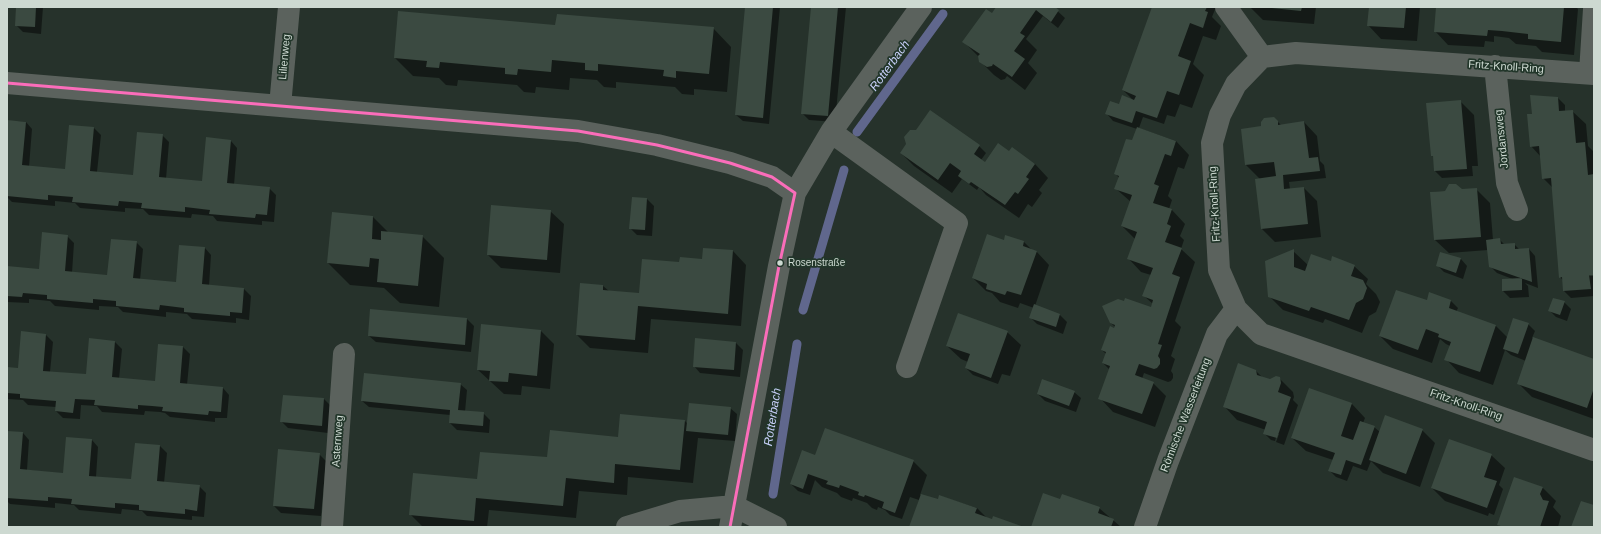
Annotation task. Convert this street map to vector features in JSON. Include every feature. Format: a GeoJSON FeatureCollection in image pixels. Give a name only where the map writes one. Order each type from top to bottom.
{"type":"FeatureCollection","features":[{"type":"Feature","properties":{"kind":"street","name":"Lilienweg"},"geometry":{"type":"LineString","coordinates":[[280,106],[289,7]]}},
{"type":"Feature","properties":{"kind":"street"},"geometry":{"type":"LineString","coordinates":[[732,517],[779,266],[795,193],[831,132],[921,7]]}},
{"type":"Feature","properties":{"kind":"street"},"geometry":{"type":"LineString","coordinates":[[1226,7],[1262,57]]}},
{"type":"Feature","properties":{"kind":"street"},"geometry":{"type":"LineString","coordinates":[[1592,73],[1594,9]]}},
{"type":"Feature","properties":{"kind":"street","name":"Fritz-Knoll-Ring"},"geometry":{"type":"LineString","coordinates":[[1592,73],[1296,53],[1262,57],[1236,84],[1220,115],[1212,143],[1219,270],[1236,309],[1261,334],[1594,450]]}},
{"type":"Feature","properties":{"kind":"street","name":"Jordansweg"},"geometry":{"type":"LineString","coordinates":[[1495,66],[1506,182],[1517,210]]}},
{"type":"Feature","properties":{"kind":"street"},"geometry":{"type":"LineString","coordinates":[[7,83],[578,131],[657,145],[730,163],[772,177],[795,193]]}},
{"type":"Feature","properties":{"kind":"street"},"geometry":{"type":"LineString","coordinates":[[831,132],[957,223],[907,367]]}},
{"type":"Feature","properties":{"kind":"street","name":"Römische Wasserleitung"},"geometry":{"type":"LineString","coordinates":[[1145,527],[1168,461],[1216,334],[1236,309]]}},
{"type":"Feature","properties":{"kind":"street","name":"Asternweg"},"geometry":{"type":"LineString","coordinates":[[332,527],[344,354]]}},
{"type":"Feature","properties":{"kind":"street"},"geometry":{"type":"LineString","coordinates":[[627,527],[680,511],[732,517],[776,527]]}},
{"type":"Feature","properties":{"kind":"building"},"geometry":{"type":"Polygon","coordinates":[[[16,7],[36,7],[35,27],[15,26],[16,7]]]}},
{"type":"Feature","properties":{"kind":"building"},"geometry":{"type":"Polygon","coordinates":[[[745,7],[773,7],[763,118],[735,115],[745,7]]]}},
{"type":"Feature","properties":{"kind":"building"},"geometry":{"type":"Polygon","coordinates":[[[811,7],[838,7],[828,116],[801,114],[811,7]]]}},
{"type":"Feature","properties":{"kind":"building"},"geometry":{"type":"Polygon","coordinates":[[[996,7],[1055,7],[1059,10],[1051,22],[1036,10],[1020,33],[1025,36],[1014,51],[1025,59],[1012,77],[993,64],[992,66],[987,67],[979,62],[978,56],[980,54],[962,42],[986,9],[992,13],[996,7]]]}},
{"type":"Feature","properties":{"kind":"building"},"geometry":{"type":"Polygon","coordinates":[[[1152,7],[1207,7],[1205,11],[1208,12],[1203,28],[1190,23],[1178,56],[1191,61],[1179,95],[1167,91],[1157,118],[1136,111],[1132,123],[1105,114],[1110,101],[1119,104],[1122,95],[1134,100],[1136,96],[1122,90],[1152,7]]]}},
{"type":"Feature","properties":{"kind":"building"},"geometry":{"type":"Polygon","coordinates":[[[1262,7],[1302,7],[1301,11],[1262,7]]]}},
{"type":"Feature","properties":{"kind":"building"},"geometry":{"type":"Polygon","coordinates":[[[1369,7],[1406,7],[1404,28],[1367,26],[1369,7]]]}},
{"type":"Feature","properties":{"kind":"building"},"geometry":{"type":"Polygon","coordinates":[[[1436,7],[1564,7],[1561,42],[1528,39],[1528,34],[1502,31],[1488,30],[1487,36],[1434,32],[1436,7]]]}},
{"type":"Feature","properties":{"kind":"building"},"geometry":{"type":"Polygon","coordinates":[[[398,11],[555,25],[557,14],[714,27],[709,74],[676,71],[676,78],[663,76],[664,70],[598,64],[598,71],[585,70],[585,63],[552,60],[551,72],[518,69],[517,75],[505,74],[505,68],[440,62],[439,68],[426,67],[427,61],[394,58],[398,11]]]}},
{"type":"Feature","properties":{"kind":"building"},"geometry":{"type":"Polygon","coordinates":[[[1530,95],[1558,97],[1559,111],[1573,110],[1576,143],[1585,142],[1588,175],[1594,174],[1594,275],[1589,275],[1591,289],[1563,291],[1562,277],[1559,278],[1551,178],[1542,179],[1539,146],[1530,147],[1527,114],[1532,114],[1530,95]]]}},
{"type":"Feature","properties":{"kind":"building"},"geometry":{"type":"Polygon","coordinates":[[[1461,100],[1467,169],[1434,171],[1433,156],[1431,156],[1426,103],[1461,100]]]}},
{"type":"Feature","properties":{"kind":"building"},"geometry":{"type":"Polygon","coordinates":[[[930,110],[980,145],[974,154],[985,162],[998,143],[1009,151],[1012,147],[1035,164],[1026,177],[1029,179],[1018,194],[1015,192],[1005,205],[971,182],[969,184],[958,176],[961,171],[950,163],[938,180],[900,153],[906,144],[904,137],[910,130],[916,130],[930,110]]]}},
{"type":"Feature","properties":{"kind":"building"},"geometry":{"type":"Polygon","coordinates":[[[1274,117],[1278,121],[1278,125],[1304,121],[1309,158],[1318,157],[1320,171],[1283,175],[1284,189],[1304,187],[1308,224],[1261,229],[1255,179],[1276,176],[1274,162],[1245,165],[1241,129],[1261,126],[1261,122],[1264,118],[1274,117]]]}},
{"type":"Feature","properties":{"kind":"building"},"geometry":{"type":"Polygon","coordinates":[[[7,120],[26,122],[22,165],[65,169],[69,125],[94,127],[90,171],[133,175],[137,132],[163,134],[159,177],[202,181],[206,137],[231,140],[227,183],[270,187],[267,215],[256,214],[255,218],[209,214],[210,210],[185,207],[185,212],[141,208],[142,203],[119,201],[118,206],[72,202],[73,197],[48,195],[48,200],[7,196],[7,120]]]}},
{"type":"Feature","properties":{"kind":"building"},"geometry":{"type":"Polygon","coordinates":[[[1137,127],[1176,141],[1171,156],[1165,154],[1154,184],[1159,186],[1153,203],[1172,209],[1167,224],[1171,226],[1165,242],[1182,248],[1172,274],[1180,277],[1158,344],[1162,345],[1158,356],[1160,359],[1160,364],[1154,369],[1139,364],[1135,375],[1154,382],[1142,414],[1098,399],[1110,366],[1102,363],[1106,352],[1101,350],[1110,326],[1114,328],[1115,325],[1110,323],[1102,306],[1118,299],[1124,301],[1125,298],[1151,307],[1153,300],[1142,296],[1153,268],[1127,259],[1137,232],[1121,226],[1132,195],[1114,189],[1119,176],[1114,174],[1126,139],[1132,140],[1137,127]]]}},
{"type":"Feature","properties":{"kind":"building"},"geometry":{"type":"Polygon","coordinates":[[[1449,184],[1456,184],[1462,189],[1477,188],[1481,237],[1434,240],[1430,192],[1445,191],[1449,184]]]}},
{"type":"Feature","properties":{"kind":"building"},"geometry":{"type":"Polygon","coordinates":[[[632,197],[647,198],[645,230],[629,229],[632,197]]]}},
{"type":"Feature","properties":{"kind":"building"},"geometry":{"type":"Polygon","coordinates":[[[491,205],[551,210],[547,260],[487,255],[491,205]]]}},
{"type":"Feature","properties":{"kind":"building"},"geometry":{"type":"Polygon","coordinates":[[[332,212],[373,216],[372,239],[381,240],[381,231],[423,235],[418,286],[377,282],[379,259],[370,258],[369,267],[327,263],[332,212]]]}},
{"type":"Feature","properties":{"kind":"building"},"geometry":{"type":"Polygon","coordinates":[[[42,232],[68,235],[65,271],[107,275],[111,239],[137,241],[133,278],[176,282],[179,245],[205,247],[202,284],[244,288],[242,313],[230,312],[230,316],[184,312],[184,308],[160,305],[159,310],[116,306],[116,301],[93,299],[93,303],[47,299],[47,295],[23,293],[22,297],[7,296],[7,266],[39,269],[42,232]]]}},
{"type":"Feature","properties":{"kind":"building"},"geometry":{"type":"Polygon","coordinates":[[[987,234],[1004,240],[1005,235],[1024,241],[1023,246],[1037,251],[1021,295],[1007,291],[1005,295],[986,289],[987,284],[972,278],[987,234]]]}},
{"type":"Feature","properties":{"kind":"building"},"geometry":{"type":"Polygon","coordinates":[[[1500,238],[1501,244],[1515,243],[1515,249],[1529,248],[1532,282],[1489,267],[1486,240],[1500,238]]]}},
{"type":"Feature","properties":{"kind":"building"},"geometry":{"type":"Polygon","coordinates":[[[703,248],[733,250],[728,314],[638,306],[635,340],[576,335],[580,283],[603,285],[603,290],[639,293],[642,259],[679,262],[680,257],[702,259],[703,248]]]}},
{"type":"Feature","properties":{"kind":"building"},"geometry":{"type":"Polygon","coordinates":[[[1294,249],[1294,267],[1305,271],[1311,254],[1331,261],[1332,256],[1355,265],[1351,276],[1363,280],[1367,288],[1363,299],[1356,303],[1349,320],[1311,307],[1309,311],[1268,297],[1265,261],[1294,249]]]}},
{"type":"Feature","properties":{"kind":"building"},"geometry":{"type":"Polygon","coordinates":[[[1440,252],[1461,258],[1456,273],[1436,266],[1440,252]]]}},
{"type":"Feature","properties":{"kind":"building"},"geometry":{"type":"Polygon","coordinates":[[[1522,278],[1522,290],[1502,291],[1502,279],[1522,278]]]}},
{"type":"Feature","properties":{"kind":"building"},"geometry":{"type":"Polygon","coordinates":[[[1396,290],[1427,300],[1429,292],[1451,300],[1449,308],[1496,325],[1480,372],[1444,360],[1451,342],[1438,337],[1439,334],[1426,329],[1418,350],[1379,336],[1396,290]]]}},
{"type":"Feature","properties":{"kind":"building"},"geometry":{"type":"Polygon","coordinates":[[[1553,298],[1565,301],[1560,315],[1548,311],[1553,298]]]}},
{"type":"Feature","properties":{"kind":"building"},"geometry":{"type":"Polygon","coordinates":[[[1034,304],[1060,314],[1056,327],[1029,318],[1034,304]]]}},
{"type":"Feature","properties":{"kind":"building"},"geometry":{"type":"Polygon","coordinates":[[[370,309],[467,318],[465,345],[368,336],[370,309]]]}},
{"type":"Feature","properties":{"kind":"building"},"geometry":{"type":"Polygon","coordinates":[[[958,313],[1008,331],[991,378],[965,368],[970,354],[946,346],[958,313]]]}},
{"type":"Feature","properties":{"kind":"building"},"geometry":{"type":"Polygon","coordinates":[[[1513,318],[1529,323],[1518,354],[1503,349],[1513,318]]]}},
{"type":"Feature","properties":{"kind":"building"},"geometry":{"type":"Polygon","coordinates":[[[481,324],[541,330],[537,376],[509,373],[508,382],[489,381],[490,371],[477,370],[481,324]]]}},
{"type":"Feature","properties":{"kind":"building"},"geometry":{"type":"Polygon","coordinates":[[[21,331],[46,334],[43,371],[86,374],[89,338],[115,341],[112,377],[155,381],[158,344],[183,346],[180,383],[223,387],[221,412],[209,411],[208,415],[162,411],[163,407],[138,405],[138,409],[94,405],[95,400],[75,399],[73,413],[55,411],[56,401],[20,398],[20,394],[7,393],[7,367],[18,368],[21,331]]]}},
{"type":"Feature","properties":{"kind":"building"},"geometry":{"type":"Polygon","coordinates":[[[1533,337],[1594,359],[1594,388],[1587,408],[1517,384],[1533,337]]]}},
{"type":"Feature","properties":{"kind":"building"},"geometry":{"type":"Polygon","coordinates":[[[695,338],[736,342],[734,370],[693,367],[695,338]]]}},
{"type":"Feature","properties":{"kind":"building"},"geometry":{"type":"Polygon","coordinates":[[[1238,363],[1256,370],[1257,375],[1270,379],[1276,376],[1280,377],[1281,383],[1278,392],[1291,397],[1277,438],[1263,434],[1267,422],[1223,407],[1238,363]]]}},
{"type":"Feature","properties":{"kind":"building"},"geometry":{"type":"Polygon","coordinates":[[[364,373],[461,383],[458,410],[484,412],[483,426],[449,423],[450,410],[361,401],[364,373]]]}},
{"type":"Feature","properties":{"kind":"building"},"geometry":{"type":"Polygon","coordinates":[[[1042,379],[1075,391],[1069,406],[1037,394],[1042,379]]]}},
{"type":"Feature","properties":{"kind":"building"},"geometry":{"type":"Polygon","coordinates":[[[1309,388],[1352,403],[1341,436],[1353,440],[1360,421],[1375,426],[1361,465],[1346,460],[1341,475],[1328,471],[1335,453],[1291,438],[1309,388]]]}},
{"type":"Feature","properties":{"kind":"building"},"geometry":{"type":"Polygon","coordinates":[[[283,395],[324,398],[322,426],[280,422],[283,395]]]}},
{"type":"Feature","properties":{"kind":"building"},"geometry":{"type":"Polygon","coordinates":[[[689,403],[731,407],[728,435],[686,431],[689,403]]]}},
{"type":"Feature","properties":{"kind":"building"},"geometry":{"type":"Polygon","coordinates":[[[620,414],[685,420],[680,470],[615,464],[614,483],[566,478],[563,506],[476,498],[474,521],[409,515],[413,473],[477,479],[480,452],[547,457],[550,430],[618,437],[620,414]]]}},
{"type":"Feature","properties":{"kind":"building"},"geometry":{"type":"Polygon","coordinates":[[[1385,415],[1423,429],[1406,474],[1369,460],[1385,415]]]}},
{"type":"Feature","properties":{"kind":"building"},"geometry":{"type":"Polygon","coordinates":[[[825,428],[914,460],[895,513],[882,508],[884,502],[865,495],[864,497],[858,495],[859,492],[840,485],[839,488],[826,484],[828,481],[808,474],[803,489],[790,484],[802,450],[815,455],[825,428]]]}},
{"type":"Feature","properties":{"kind":"building"},"geometry":{"type":"Polygon","coordinates":[[[7,431],[23,432],[20,469],[63,473],[66,437],[92,439],[89,476],[131,479],[135,443],[160,445],[157,481],[200,485],[197,511],[185,509],[185,514],[139,510],[139,505],[115,503],[115,508],[71,504],[72,499],[48,497],[48,501],[7,498],[7,431]]]}},
{"type":"Feature","properties":{"kind":"building"},"geometry":{"type":"Polygon","coordinates":[[[1449,439],[1492,454],[1484,477],[1497,481],[1487,508],[1431,488],[1449,439]]]}},
{"type":"Feature","properties":{"kind":"building"},"geometry":{"type":"Polygon","coordinates":[[[278,449],[320,453],[314,509],[273,506],[278,449]]]}},
{"type":"Feature","properties":{"kind":"building"},"geometry":{"type":"Polygon","coordinates":[[[1514,477],[1543,487],[1540,494],[1543,500],[1549,501],[1540,527],[1504,527],[1497,525],[1514,477]]]}},
{"type":"Feature","properties":{"kind":"building"},"geometry":{"type":"Polygon","coordinates":[[[1043,493],[1060,499],[1062,494],[1100,507],[1098,513],[1114,519],[1111,527],[1031,527],[1043,493]]]}},
{"type":"Feature","properties":{"kind":"building"},"geometry":{"type":"Polygon","coordinates":[[[921,494],[938,499],[939,495],[977,508],[975,513],[992,519],[993,516],[1024,527],[909,527],[921,494]]]}},
{"type":"Feature","properties":{"kind":"building"},"geometry":{"type":"Polygon","coordinates":[[[1581,501],[1594,505],[1594,527],[1571,527],[1581,501]]]}},
{"type":"Feature","properties":{"kind":"waterway","name":"Rotterbach"},"geometry":{"type":"LineString","coordinates":[[857,132],[943,14]]}},
{"type":"Feature","properties":{"kind":"waterway","name":"Rotterbach"},"geometry":{"type":"LineString","coordinates":[[803,310],[844,170]]}},
{"type":"Feature","properties":{"kind":"waterway","name":"Rotterbach"},"geometry":{"type":"LineString","coordinates":[[773,494],[797,344]]}},
{"type":"Feature","properties":{"kind":"transit line"},"geometry":{"type":"LineString","coordinates":[[7,83],[578,131],[657,145],[730,163],[772,177],[795,193],[779,266],[730,527]]}},
{"type":"Feature","properties":{"kind":"place","name":"Rosenstraße"},"geometry":{"type":"Point","coordinates":[780,263]}}]}
